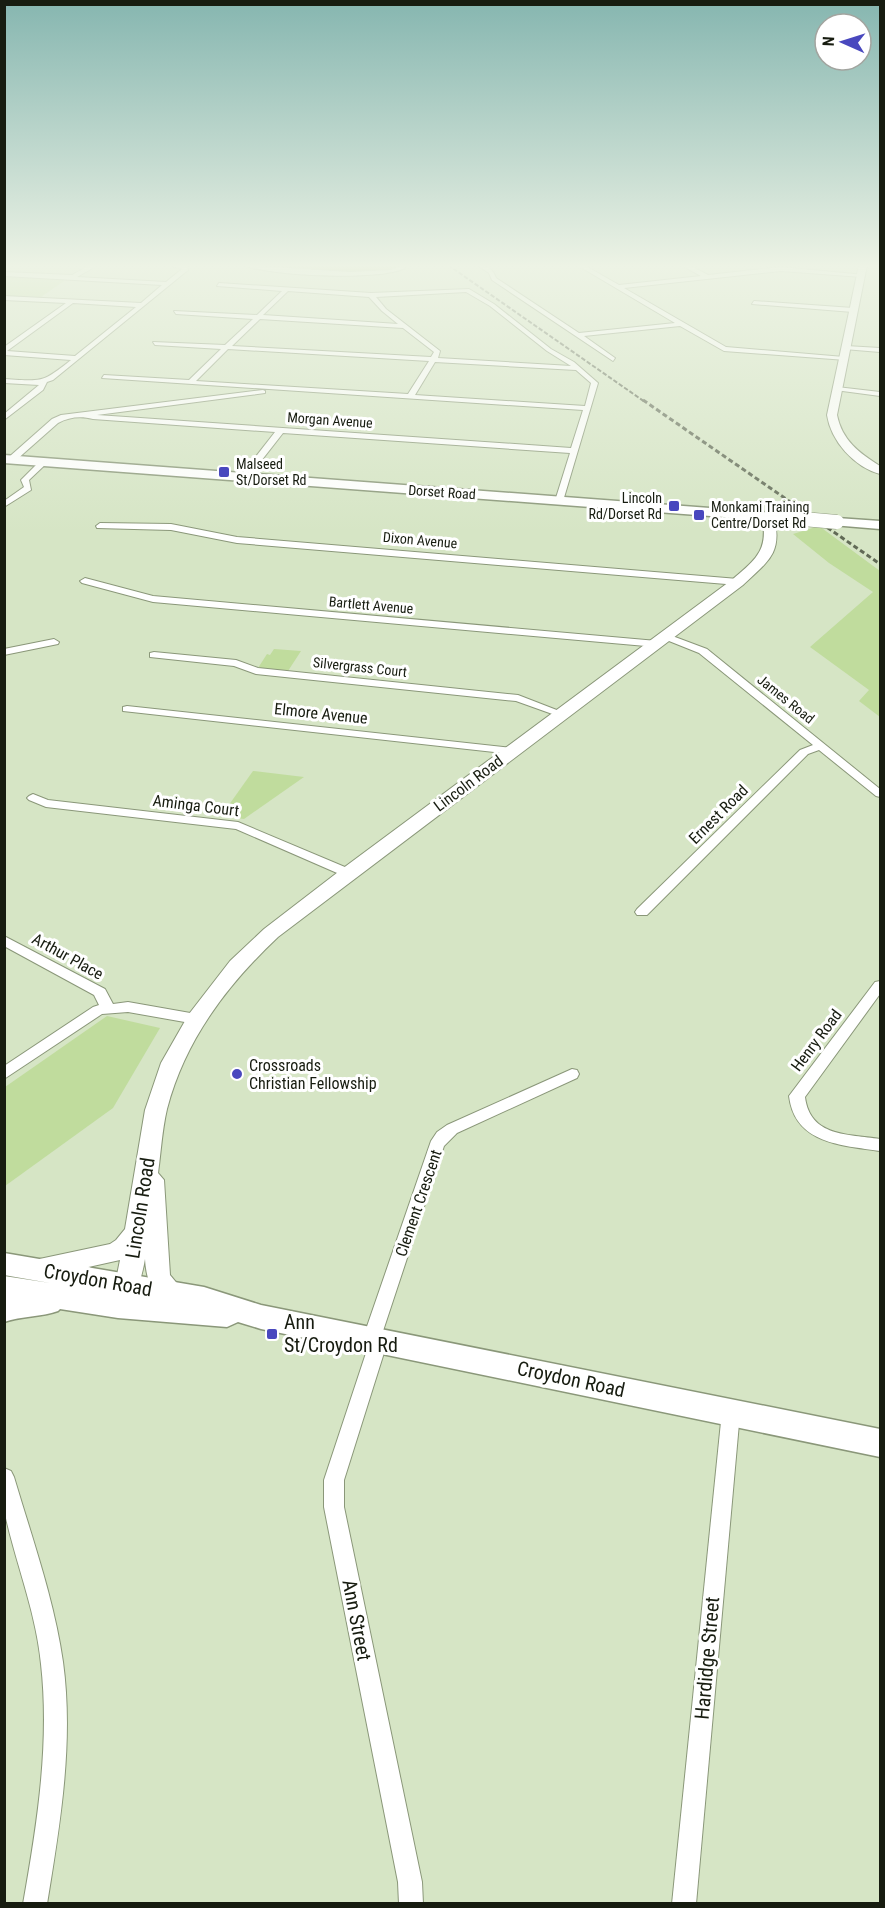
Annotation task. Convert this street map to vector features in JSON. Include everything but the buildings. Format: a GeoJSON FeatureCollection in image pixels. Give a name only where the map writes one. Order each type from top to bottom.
{"type":"FeatureCollection","features":[{"type":"Feature","properties":{"kind":"main road"},"geometry":{"type":"LineString","coordinates":[[845,354],[832,415],[837,433],[854,453],[880,471]]}},
{"type":"Feature","properties":{"kind":"main road","name":"Dorset Road"},"geometry":{"type":"LineString","coordinates":[[8,459],[559,501],[766,521],[800,519],[880,525]]}},
{"type":"Feature","properties":{"kind":"main road"},"geometry":{"type":"LineString","coordinates":[[756,563],[766,521]]}},
{"type":"Feature","properties":{"kind":"main road","name":"Lincoln Road"},"geometry":{"type":"LineString","coordinates":[[123,1296],[156,1110],[172,1063],[196,1018],[237,965],[271,933],[348,873],[738,582],[767,555],[766,521]]}},
{"type":"Feature","properties":{"kind":"main road","name":"Lincoln Road"},"geometry":{"type":"LineString","coordinates":[[150,1144],[158,1278],[172,1293]]}},
{"type":"Feature","properties":{"kind":"main road"},"geometry":{"type":"LineString","coordinates":[[33,1268],[104,1257],[125,1247],[135,1234]]}},
{"type":"Feature","properties":{"kind":"main road","name":"Croydon Road"},"geometry":{"type":"LineString","coordinates":[[4,1264],[33,1268],[123,1296],[261,1317],[375,1339],[880,1443]]}},
{"type":"Feature","properties":{"kind":"main road","name":"Croydon Road"},"geometry":{"type":"LineString","coordinates":[[4,1288],[79,1301],[172,1293],[204,1299],[261,1317]]}},
{"type":"Feature","properties":{"kind":"main road"},"geometry":{"type":"LineString","coordinates":[[4,1310],[20,1305],[79,1301]]}},
{"type":"Feature","properties":{"kind":"street"},"geometry":{"type":"LineString","coordinates":[[28,354],[76,358]]}},
{"type":"Feature","properties":{"kind":"street"},"geometry":{"type":"LineString","coordinates":[[4,418],[41,389],[44,382],[81,354]]}},
{"type":"Feature","properties":{"kind":"street"},"geometry":{"type":"LineString","coordinates":[[192,381],[220,354]]}},
{"type":"Feature","properties":{"kind":"street"},"geometry":{"type":"LineString","coordinates":[[323,354],[578,368]]}},
{"type":"Feature","properties":{"kind":"street"},"geometry":{"type":"LineString","coordinates":[[411,396],[437,354]]}},
{"type":"Feature","properties":{"kind":"street"},"geometry":{"type":"LineString","coordinates":[[556,354],[578,368],[595,384],[559,501]]}},
{"type":"Feature","properties":{"kind":"street"},"geometry":{"type":"LineString","coordinates":[[605,354],[613,359]]}},
{"type":"Feature","properties":{"kind":"street"},"geometry":{"type":"LineString","coordinates":[[775,354],[844,360]]}},
{"type":"Feature","properties":{"kind":"street"},"geometry":{"type":"LineString","coordinates":[[104,377],[588,408]]}},
{"type":"Feature","properties":{"kind":"street"},"geometry":{"type":"LineString","coordinates":[[4,381],[44,382]]}},
{"type":"Feature","properties":{"kind":"street"},"geometry":{"type":"LineString","coordinates":[[8,459],[55,421],[85,414],[270,391],[276,387]]}},
{"type":"Feature","properties":{"kind":"street"},"geometry":{"type":"LineString","coordinates":[[837,389],[880,394]]}},
{"type":"Feature","properties":{"kind":"street","name":"Morgan Avenue"},"geometry":{"type":"LineString","coordinates":[[85,414],[93,417],[574,451]]}},
{"type":"Feature","properties":{"kind":"street"},"geometry":{"type":"LineString","coordinates":[[244,477],[280,430]]}},
{"type":"Feature","properties":{"kind":"street"},"geometry":{"type":"LineString","coordinates":[[4,505],[28,488],[25,480],[44,462]]}},
{"type":"Feature","properties":{"kind":"street","name":"Dixon Avenue"},"geometry":{"type":"LineString","coordinates":[[100,526],[171,527],[237,540],[738,582]]}},
{"type":"Feature","properties":{"kind":"street","name":"Bartlett Avenue"},"geometry":{"type":"LineString","coordinates":[[85,581],[153,599],[662,640]]}},
{"type":"Feature","properties":{"kind":"street","name":"James Road"},"geometry":{"type":"LineString","coordinates":[[662,640],[703,651],[880,794]]}},
{"type":"Feature","properties":{"kind":"street"},"geometry":{"type":"LineString","coordinates":[[4,652],[54,642]]}},
{"type":"Feature","properties":{"kind":"street","name":"Silvergrass Court"},"geometry":{"type":"LineString","coordinates":[[154,656],[236,663],[256,671],[518,698],[562,714]]}},
{"type":"Feature","properties":{"kind":"street","name":"Elmore Avenue"},"geometry":{"type":"LineString","coordinates":[[127,709],[512,751]]}},
{"type":"Feature","properties":{"kind":"street","name":"Ernest Road"},"geometry":{"type":"LineString","coordinates":[[642,912],[804,752],[821,746]]}},
{"type":"Feature","properties":{"kind":"street","name":"Aminga Court"},"geometry":{"type":"LineString","coordinates":[[33,798],[46,803],[238,826],[348,873]]}},
{"type":"Feature","properties":{"kind":"street","name":"Arthur Place"},"geometry":{"type":"LineString","coordinates":[[4,940],[100,992],[106,1007]]}},
{"type":"Feature","properties":{"kind":"street","name":"Henry Road"},"geometry":{"type":"LineString","coordinates":[[880,985],[797,1096],[796,1108],[803,1121],[827,1136],[880,1145]]}},
{"type":"Feature","properties":{"kind":"street"},"geometry":{"type":"LineString","coordinates":[[4,1074],[83,1018],[106,1007],[128,1007],[196,1018]]}},
{"type":"Feature","properties":{"kind":"street","name":"Clement Crescent"},"geometry":{"type":"LineString","coordinates":[[375,1339],[436,1145],[452,1129],[572,1074]]}},
{"type":"Feature","properties":{"kind":"street","name":"Ann Street"},"geometry":{"type":"LineString","coordinates":[[375,1339],[334,1480],[334,1507],[410,1882],[411,1904]]}},
{"type":"Feature","properties":{"kind":"street","name":"Hardidge Street"},"geometry":{"type":"LineString","coordinates":[[684,1904],[731,1412]]}},
{"type":"Feature","properties":{"kind":"street"},"geometry":{"type":"LineString","coordinates":[[4,1477],[47,1632],[53,1683],[54,1733],[48,1828],[35,1904]]}},
{"type":"Feature","properties":{"kind":"green space"},"geometry":{"type":"Polygon","coordinates":[[[819,526],[880,571],[880,717],[859,701],[869,690],[810,647],[873,592],[829,563],[793,534],[819,526]]]}},
{"type":"Feature","properties":{"kind":"green space"},"geometry":{"type":"Polygon","coordinates":[[[274,649],[301,651],[288,671],[258,668],[267,654],[270,655],[274,649]]]}},
{"type":"Feature","properties":{"kind":"green space"},"geometry":{"type":"Polygon","coordinates":[[[253,771],[304,777],[244,819],[221,816],[253,771]]]}},
{"type":"Feature","properties":{"kind":"green space"},"geometry":{"type":"Polygon","coordinates":[[[107,1016],[160,1028],[113,1108],[5,1186],[5,1087],[107,1016]]]}},
{"type":"Feature","properties":{"kind":"railway"},"geometry":{"type":"LineString","coordinates":[[576,354],[645,402]]}},
{"type":"Feature","properties":{"kind":"railway"},"geometry":{"type":"LineString","coordinates":[[643,400],[880,564]]}},
{"type":"Feature","properties":{"kind":"place","name":"Malseed St/Dorset Rd"},"geometry":{"type":"Point","coordinates":[224,472]}},
{"type":"Feature","properties":{"kind":"place","name":"Lincoln Rd/Dorset Rd"},"geometry":{"type":"Point","coordinates":[674,506]}},
{"type":"Feature","properties":{"kind":"place","name":"Monkami Training Centre/Dorset Rd"},"geometry":{"type":"Point","coordinates":[699,515]}},
{"type":"Feature","properties":{"kind":"place","name":"Crossroads Christian Fellowship"},"geometry":{"type":"Point","coordinates":[237,1074]}},
{"type":"Feature","properties":{"kind":"place","name":"Ann St/Croydon Rd"},"geometry":{"type":"Point","coordinates":[272,1334]}}]}
